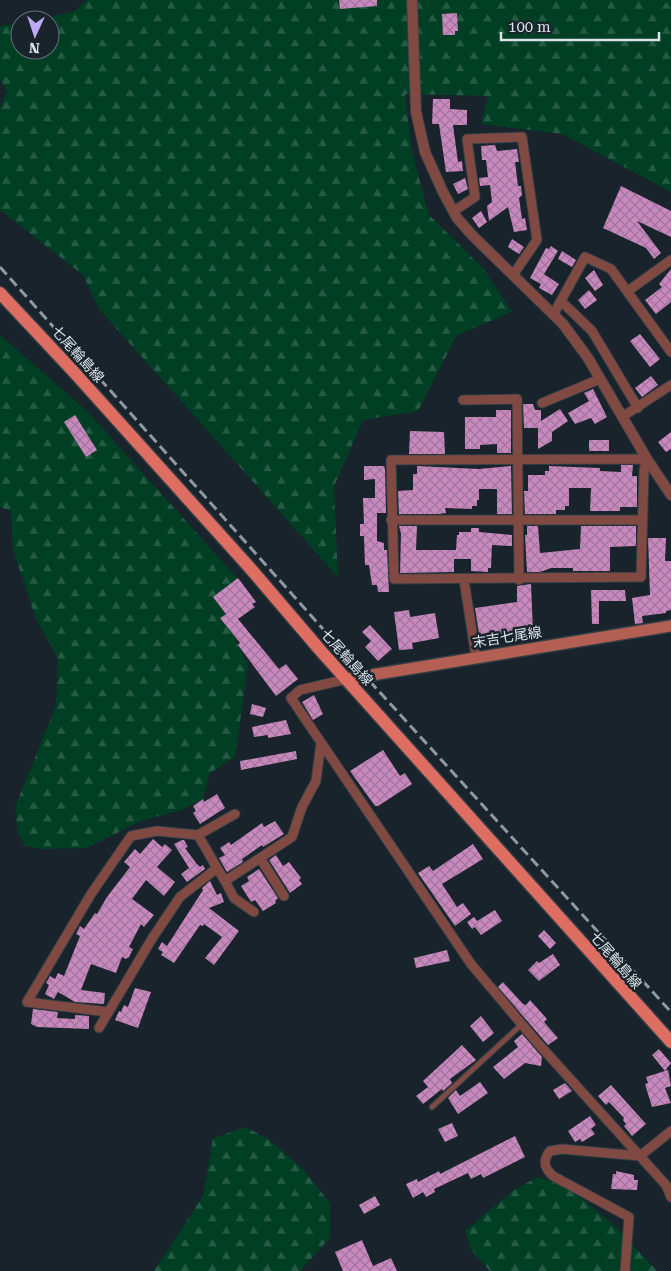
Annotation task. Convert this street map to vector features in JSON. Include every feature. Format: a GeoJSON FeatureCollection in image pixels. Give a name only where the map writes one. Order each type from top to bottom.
{"type":"FeatureCollection","features":[{"type":"Feature","properties":{"kind":"main road","name":"七尾輪島線"},"geometry":{"type":"LineString","coordinates":[[0,293],[73,371],[671,1042]]}},
{"type":"Feature","properties":{"kind":"main road","name":"末吉七尾線"},"geometry":{"type":"LineString","coordinates":[[347,679],[671,626]]}},
{"type":"Feature","properties":{"kind":"street"},"geometry":{"type":"LineString","coordinates":[[412,0],[416,112],[425,152],[454,211],[472,235],[553,315],[588,358],[671,496]]}},
{"type":"Feature","properties":{"kind":"street"},"geometry":{"type":"LineString","coordinates":[[454,211],[475,197],[467,140],[522,137],[537,240],[513,275]]}},
{"type":"Feature","properties":{"kind":"street"},"geometry":{"type":"LineString","coordinates":[[553,315],[585,257],[611,269],[671,352]]}},
{"type":"Feature","properties":{"kind":"street"},"geometry":{"type":"LineString","coordinates":[[628,290],[671,260]]}},
{"type":"Feature","properties":{"kind":"street"},"geometry":{"type":"LineString","coordinates":[[561,301],[592,331],[638,408]]}},
{"type":"Feature","properties":{"kind":"street"},"geometry":{"type":"LineString","coordinates":[[542,403],[600,379]]}},
{"type":"Feature","properties":{"kind":"street"},"geometry":{"type":"LineString","coordinates":[[622,417],[671,385]]}},
{"type":"Feature","properties":{"kind":"street"},"geometry":{"type":"LineString","coordinates":[[463,400],[517,399],[519,580]]}},
{"type":"Feature","properties":{"kind":"street"},"geometry":{"type":"LineString","coordinates":[[647,459],[644,470],[641,577],[519,580],[394,580],[391,460],[647,459]]}},
{"type":"Feature","properties":{"kind":"street"},"geometry":{"type":"LineString","coordinates":[[391,520],[643,520]]}},
{"type":"Feature","properties":{"kind":"street"},"geometry":{"type":"LineString","coordinates":[[464,580],[476,657]]}},
{"type":"Feature","properties":{"kind":"street"},"geometry":{"type":"LineString","coordinates":[[347,679],[300,690],[291,698],[471,964],[666,1186],[671,1197]]}},
{"type":"Feature","properties":{"kind":"street"},"geometry":{"type":"LineString","coordinates":[[225,881],[292,837],[302,807],[316,780],[321,743]]}},
{"type":"Feature","properties":{"kind":"street"},"geometry":{"type":"LineString","coordinates":[[108,1012],[27,1002],[91,894],[131,836],[157,831],[198,835],[235,814]]}},
{"type":"Feature","properties":{"kind":"street"},"geometry":{"type":"LineString","coordinates":[[198,835],[234,898],[254,912]]}},
{"type":"Feature","properties":{"kind":"street"},"geometry":{"type":"LineString","coordinates":[[260,858],[284,896]]}},
{"type":"Feature","properties":{"kind":"street"},"geometry":{"type":"LineString","coordinates":[[99,1028],[153,937],[180,897],[217,868]]}},
{"type":"Feature","properties":{"kind":"street"},"geometry":{"type":"LineString","coordinates":[[625,1271],[629,1218],[553,1176],[546,1170],[544,1163],[550,1151],[562,1149],[640,1156],[671,1131]]}},
{"type":"Feature","properties":{"kind":"lane"},"geometry":{"type":"LineString","coordinates":[[432,1107],[522,1024]]}},
{"type":"Feature","properties":{"kind":"green space"},"geometry":{"type":"Polygon","coordinates":[[[87,0],[671,0],[671,192],[562,134],[481,124],[488,96],[405,94],[412,152],[429,215],[483,268],[512,312],[457,335],[418,411],[363,420],[334,486],[338,577],[99,309],[83,275],[0,210],[0,108],[7,92],[0,79],[0,26],[10,24],[10,60],[60,60],[60,15],[75,11],[87,0]]]}},
{"type":"Feature","properties":{"kind":"green space"},"geometry":{"type":"Polygon","coordinates":[[[0,335],[86,410],[238,579],[227,622],[248,665],[235,757],[210,773],[203,799],[179,811],[143,820],[87,848],[44,849],[25,846],[18,833],[15,807],[56,706],[58,658],[36,619],[13,550],[11,511],[0,507],[0,335]]]}},
{"type":"Feature","properties":{"kind":"green space"},"geometry":{"type":"Polygon","coordinates":[[[246,1127],[268,1139],[302,1168],[330,1203],[330,1238],[300,1271],[154,1271],[203,1196],[213,1138],[246,1127]]]}},
{"type":"Feature","properties":{"kind":"green space"},"geometry":{"type":"Polygon","coordinates":[[[537,1177],[568,1187],[617,1228],[657,1271],[490,1271],[472,1251],[465,1231],[514,1190],[537,1177]]]}},
{"type":"Feature","properties":{"kind":"building"},"geometry":{"type":"Polygon","coordinates":[[[339,0],[377,0],[377,6],[340,9],[339,0]]]}},
{"type":"Feature","properties":{"kind":"building"},"geometry":{"type":"Polygon","coordinates":[[[457,13],[458,31],[455,31],[455,35],[443,35],[442,14],[457,13]]]}},
{"type":"Feature","properties":{"kind":"building"},"geometry":{"type":"Polygon","coordinates":[[[433,99],[450,99],[450,109],[467,110],[467,125],[453,125],[458,162],[462,161],[463,171],[446,172],[439,124],[432,124],[433,99]]]}},
{"type":"Feature","properties":{"kind":"building"},"geometry":{"type":"Polygon","coordinates":[[[495,145],[497,151],[517,149],[519,162],[515,162],[518,186],[521,186],[522,195],[519,198],[522,219],[525,218],[527,230],[514,232],[508,207],[489,221],[487,206],[492,202],[490,185],[480,186],[479,178],[488,177],[486,160],[482,160],[481,146],[495,145]]]}},
{"type":"Feature","properties":{"kind":"building"},"geometry":{"type":"Polygon","coordinates":[[[465,178],[468,189],[458,194],[453,184],[465,178]]]}},
{"type":"Feature","properties":{"kind":"building"},"geometry":{"type":"Polygon","coordinates":[[[621,186],[671,211],[671,237],[637,221],[661,253],[654,259],[646,248],[603,228],[621,186]]]}},
{"type":"Feature","properties":{"kind":"building"},"geometry":{"type":"Polygon","coordinates":[[[481,211],[487,222],[479,228],[472,218],[481,211]]]}},
{"type":"Feature","properties":{"kind":"building"},"geometry":{"type":"Polygon","coordinates":[[[512,239],[524,247],[519,254],[508,247],[512,239]]]}},
{"type":"Feature","properties":{"kind":"building"},"geometry":{"type":"Polygon","coordinates":[[[551,246],[558,251],[544,274],[559,284],[552,295],[539,288],[541,284],[530,278],[546,248],[549,249],[551,246]]]}},
{"type":"Feature","properties":{"kind":"building"},"geometry":{"type":"Polygon","coordinates":[[[562,251],[576,260],[572,267],[558,259],[562,251]]]}},
{"type":"Feature","properties":{"kind":"building"},"geometry":{"type":"Polygon","coordinates":[[[671,269],[671,302],[656,314],[645,300],[662,287],[659,284],[671,269]]]}},
{"type":"Feature","properties":{"kind":"building"},"geometry":{"type":"Polygon","coordinates":[[[594,270],[603,285],[595,291],[585,278],[594,270]]]}},
{"type":"Feature","properties":{"kind":"building"},"geometry":{"type":"Polygon","coordinates":[[[589,290],[597,300],[585,309],[578,300],[589,290]]]}},
{"type":"Feature","properties":{"kind":"building"},"geometry":{"type":"Polygon","coordinates":[[[640,334],[660,359],[650,367],[630,341],[640,334]]]}},
{"type":"Feature","properties":{"kind":"building"},"geometry":{"type":"Polygon","coordinates":[[[651,376],[658,385],[642,397],[635,388],[651,376]]]}},
{"type":"Feature","properties":{"kind":"building"},"geometry":{"type":"Polygon","coordinates":[[[593,389],[607,417],[595,424],[591,418],[575,424],[568,413],[589,401],[584,393],[593,389]]]}},
{"type":"Feature","properties":{"kind":"building"},"geometry":{"type":"Polygon","coordinates":[[[523,404],[533,404],[535,410],[541,410],[541,421],[560,409],[568,421],[552,432],[552,441],[538,449],[538,428],[524,428],[523,404]]]}},
{"type":"Feature","properties":{"kind":"building"},"geometry":{"type":"Polygon","coordinates":[[[496,410],[511,410],[511,453],[497,453],[497,444],[480,445],[480,449],[465,449],[465,417],[496,417],[496,410]]]}},
{"type":"Feature","properties":{"kind":"building"},"geometry":{"type":"Polygon","coordinates":[[[75,415],[97,450],[86,457],[64,422],[75,415]]]}},
{"type":"Feature","properties":{"kind":"building"},"geometry":{"type":"Polygon","coordinates":[[[410,431],[444,432],[445,454],[409,454],[410,431]]]}},
{"type":"Feature","properties":{"kind":"building"},"geometry":{"type":"Polygon","coordinates":[[[671,432],[671,449],[666,452],[658,442],[671,432]]]}},
{"type":"Feature","properties":{"kind":"building"},"geometry":{"type":"Polygon","coordinates":[[[589,440],[609,440],[609,451],[589,451],[589,440]]]}},
{"type":"Feature","properties":{"kind":"building"},"geometry":{"type":"Polygon","coordinates":[[[621,465],[633,465],[632,476],[637,476],[637,507],[620,507],[620,511],[590,511],[591,488],[569,488],[569,506],[565,506],[565,510],[556,510],[556,514],[525,514],[524,491],[528,491],[528,475],[545,475],[545,471],[549,471],[549,466],[600,468],[600,471],[621,472],[621,465]]]}},
{"type":"Feature","properties":{"kind":"building"},"geometry":{"type":"Polygon","coordinates":[[[364,466],[384,466],[385,470],[386,513],[377,513],[377,541],[384,543],[384,550],[387,550],[389,592],[378,592],[377,585],[372,585],[369,565],[365,565],[364,536],[360,536],[360,524],[364,524],[363,498],[375,498],[375,479],[364,480],[364,466]]]}},
{"type":"Feature","properties":{"kind":"building"},"geometry":{"type":"Polygon","coordinates":[[[417,466],[479,469],[511,466],[512,514],[497,514],[497,489],[479,489],[477,506],[472,506],[472,509],[445,508],[446,513],[399,514],[398,491],[413,490],[413,474],[417,474],[417,466]]]}},
{"type":"Feature","properties":{"kind":"building"},"geometry":{"type":"Polygon","coordinates":[[[399,526],[417,526],[416,550],[456,550],[459,532],[471,532],[471,528],[479,528],[479,532],[512,535],[512,546],[492,545],[491,568],[488,568],[488,572],[471,571],[471,559],[454,559],[454,572],[400,573],[401,534],[399,526]]]}},
{"type":"Feature","properties":{"kind":"building"},"geometry":{"type":"Polygon","coordinates":[[[527,526],[538,526],[540,553],[580,549],[581,526],[636,526],[636,546],[610,547],[610,571],[573,571],[573,568],[551,568],[540,572],[527,572],[525,535],[527,535],[527,526]]]}},
{"type":"Feature","properties":{"kind":"building"},"geometry":{"type":"Polygon","coordinates":[[[648,538],[666,538],[665,561],[671,561],[671,610],[666,611],[666,613],[642,616],[643,623],[635,624],[632,598],[650,595],[648,538]]]}},
{"type":"Feature","properties":{"kind":"building"},"geometry":{"type":"Polygon","coordinates":[[[238,578],[256,602],[252,604],[255,607],[238,619],[279,669],[286,664],[298,679],[276,696],[238,645],[240,643],[220,618],[226,614],[213,597],[238,578]]]}},
{"type":"Feature","properties":{"kind":"building"},"geometry":{"type":"Polygon","coordinates":[[[531,584],[533,631],[491,638],[492,645],[481,647],[475,608],[517,602],[517,586],[531,584]]]}},
{"type":"Feature","properties":{"kind":"building"},"geometry":{"type":"Polygon","coordinates":[[[591,590],[625,590],[626,601],[599,601],[599,624],[592,624],[591,590]]]}},
{"type":"Feature","properties":{"kind":"building"},"geometry":{"type":"Polygon","coordinates":[[[409,610],[410,617],[435,613],[439,638],[412,643],[413,649],[399,650],[394,612],[409,610]]]}},
{"type":"Feature","properties":{"kind":"building"},"geometry":{"type":"Polygon","coordinates":[[[370,625],[392,649],[378,661],[365,647],[371,641],[362,632],[370,625]]]}},
{"type":"Feature","properties":{"kind":"building"},"geometry":{"type":"Polygon","coordinates":[[[314,695],[323,714],[313,720],[302,702],[314,695]]]}},
{"type":"Feature","properties":{"kind":"building"},"geometry":{"type":"Polygon","coordinates":[[[252,704],[266,708],[263,717],[250,714],[252,704]]]}},
{"type":"Feature","properties":{"kind":"building"},"geometry":{"type":"Polygon","coordinates":[[[286,720],[291,734],[268,738],[268,735],[254,737],[252,727],[286,720]]]}},
{"type":"Feature","properties":{"kind":"building"},"geometry":{"type":"Polygon","coordinates":[[[383,750],[400,776],[405,773],[412,784],[378,806],[375,806],[350,771],[383,750]]]}},
{"type":"Feature","properties":{"kind":"building"},"geometry":{"type":"Polygon","coordinates":[[[296,751],[297,759],[241,770],[240,761],[296,751]]]}},
{"type":"Feature","properties":{"kind":"building"},"geometry":{"type":"Polygon","coordinates":[[[217,794],[225,808],[200,824],[193,813],[196,811],[193,806],[203,799],[204,802],[217,794]]]}},
{"type":"Feature","properties":{"kind":"building"},"geometry":{"type":"Polygon","coordinates":[[[275,821],[284,834],[263,847],[262,845],[242,859],[243,862],[227,872],[219,858],[225,855],[220,848],[229,842],[231,845],[262,823],[264,827],[275,821]]]}},
{"type":"Feature","properties":{"kind":"building"},"geometry":{"type":"Polygon","coordinates":[[[153,839],[162,847],[165,844],[172,850],[157,867],[175,882],[164,896],[146,880],[132,899],[154,915],[144,927],[141,924],[129,947],[133,949],[129,957],[126,959],[122,957],[116,973],[91,964],[81,990],[105,993],[104,1004],[75,1002],[58,992],[54,999],[45,994],[49,985],[46,983],[50,976],[55,979],[58,973],[64,976],[80,936],[76,934],[80,926],[84,929],[95,913],[97,914],[107,897],[130,867],[124,862],[135,849],[140,854],[153,839]]]}},
{"type":"Feature","properties":{"kind":"building"},"geometry":{"type":"Polygon","coordinates":[[[184,840],[188,847],[185,848],[196,863],[200,867],[203,865],[205,869],[187,882],[181,874],[189,868],[174,844],[184,840]]]}},
{"type":"Feature","properties":{"kind":"building"},"geometry":{"type":"Polygon","coordinates":[[[473,844],[483,859],[442,884],[457,907],[463,903],[471,914],[455,926],[418,873],[429,866],[433,871],[473,844]]]}},
{"type":"Feature","properties":{"kind":"building"},"geometry":{"type":"Polygon","coordinates":[[[276,855],[283,866],[289,862],[301,878],[299,880],[302,884],[290,893],[269,860],[276,855]]]}},
{"type":"Feature","properties":{"kind":"building"},"geometry":{"type":"Polygon","coordinates":[[[259,869],[278,898],[275,901],[276,903],[263,911],[255,900],[251,902],[241,886],[249,881],[247,877],[259,869]]]}},
{"type":"Feature","properties":{"kind":"building"},"geometry":{"type":"Polygon","coordinates":[[[210,881],[217,895],[221,893],[224,902],[209,908],[239,931],[214,965],[205,958],[222,937],[204,924],[203,926],[200,925],[174,963],[161,955],[163,952],[158,949],[162,942],[167,946],[203,890],[202,888],[210,881]]]}},
{"type":"Feature","properties":{"kind":"building"},"geometry":{"type":"Polygon","coordinates":[[[495,910],[502,921],[481,935],[475,927],[472,929],[467,922],[474,917],[477,921],[495,910]]]}},
{"type":"Feature","properties":{"kind":"building"},"geometry":{"type":"Polygon","coordinates":[[[544,930],[556,943],[550,949],[538,936],[544,930]]]}},
{"type":"Feature","properties":{"kind":"building"},"geometry":{"type":"Polygon","coordinates":[[[447,950],[450,961],[416,968],[414,958],[447,950]]]}},
{"type":"Feature","properties":{"kind":"building"},"geometry":{"type":"Polygon","coordinates":[[[553,954],[560,965],[539,981],[528,970],[537,961],[539,963],[553,954]]]}},
{"type":"Feature","properties":{"kind":"building"},"geometry":{"type":"Polygon","coordinates":[[[503,982],[523,1004],[526,1005],[530,1000],[547,1019],[544,1022],[558,1038],[548,1045],[498,987],[503,982]]]}},
{"type":"Feature","properties":{"kind":"building"},"geometry":{"type":"Polygon","coordinates":[[[135,988],[151,992],[138,1028],[115,1020],[124,1005],[128,1007],[135,988]]]}},
{"type":"Feature","properties":{"kind":"building"},"geometry":{"type":"Polygon","coordinates":[[[33,1009],[58,1012],[57,1018],[75,1019],[75,1015],[89,1016],[89,1029],[37,1027],[31,1024],[33,1009]]]}},
{"type":"Feature","properties":{"kind":"building"},"geometry":{"type":"Polygon","coordinates":[[[481,1016],[494,1033],[483,1042],[470,1026],[481,1016]]]}},
{"type":"Feature","properties":{"kind":"building"},"geometry":{"type":"Polygon","coordinates":[[[522,1034],[542,1057],[541,1066],[525,1063],[504,1079],[493,1067],[518,1047],[514,1041],[522,1034]]]}},
{"type":"Feature","properties":{"kind":"building"},"geometry":{"type":"Polygon","coordinates":[[[462,1045],[476,1060],[450,1079],[452,1083],[443,1091],[442,1089],[423,1104],[416,1096],[428,1087],[423,1081],[462,1045]]]}},
{"type":"Feature","properties":{"kind":"building"},"geometry":{"type":"Polygon","coordinates":[[[659,1049],[671,1063],[665,1071],[652,1055],[659,1049]]]}},
{"type":"Feature","properties":{"kind":"building"},"geometry":{"type":"Polygon","coordinates":[[[668,1070],[671,1086],[665,1088],[671,1103],[652,1107],[645,1084],[648,1083],[646,1077],[668,1070]]]}},
{"type":"Feature","properties":{"kind":"building"},"geometry":{"type":"Polygon","coordinates":[[[480,1082],[488,1093],[458,1114],[448,1098],[456,1090],[460,1096],[480,1082]]]}},
{"type":"Feature","properties":{"kind":"building"},"geometry":{"type":"Polygon","coordinates":[[[565,1083],[572,1091],[559,1099],[553,1090],[565,1083]]]}},
{"type":"Feature","properties":{"kind":"building"},"geometry":{"type":"Polygon","coordinates":[[[611,1085],[646,1124],[632,1136],[624,1126],[626,1124],[623,1120],[624,1118],[609,1102],[606,1105],[598,1096],[611,1085]]]}},
{"type":"Feature","properties":{"kind":"building"},"geometry":{"type":"Polygon","coordinates":[[[590,1116],[596,1125],[591,1129],[595,1134],[582,1142],[580,1139],[575,1142],[568,1131],[590,1116]]]}},
{"type":"Feature","properties":{"kind":"building"},"geometry":{"type":"Polygon","coordinates":[[[452,1123],[458,1136],[445,1142],[438,1129],[452,1123]]]}},
{"type":"Feature","properties":{"kind":"building"},"geometry":{"type":"Polygon","coordinates":[[[515,1136],[525,1157],[483,1178],[481,1174],[471,1179],[468,1173],[434,1189],[435,1192],[426,1197],[423,1192],[413,1198],[406,1184],[417,1179],[418,1182],[439,1171],[440,1174],[515,1136]]]}},
{"type":"Feature","properties":{"kind":"building"},"geometry":{"type":"Polygon","coordinates":[[[616,1171],[634,1175],[634,1180],[638,1180],[637,1190],[611,1189],[613,1174],[616,1174],[616,1171]]]}},
{"type":"Feature","properties":{"kind":"building"},"geometry":{"type":"Polygon","coordinates":[[[375,1196],[380,1205],[364,1214],[359,1205],[375,1196]]]}},
{"type":"Feature","properties":{"kind":"building"},"geometry":{"type":"Polygon","coordinates":[[[362,1240],[373,1266],[391,1258],[397,1271],[343,1271],[335,1252],[362,1240]]]}},
{"type":"Feature","properties":{"kind":"railway"},"geometry":{"type":"LineString","coordinates":[[0,267],[365,676],[671,1012]]}}]}
